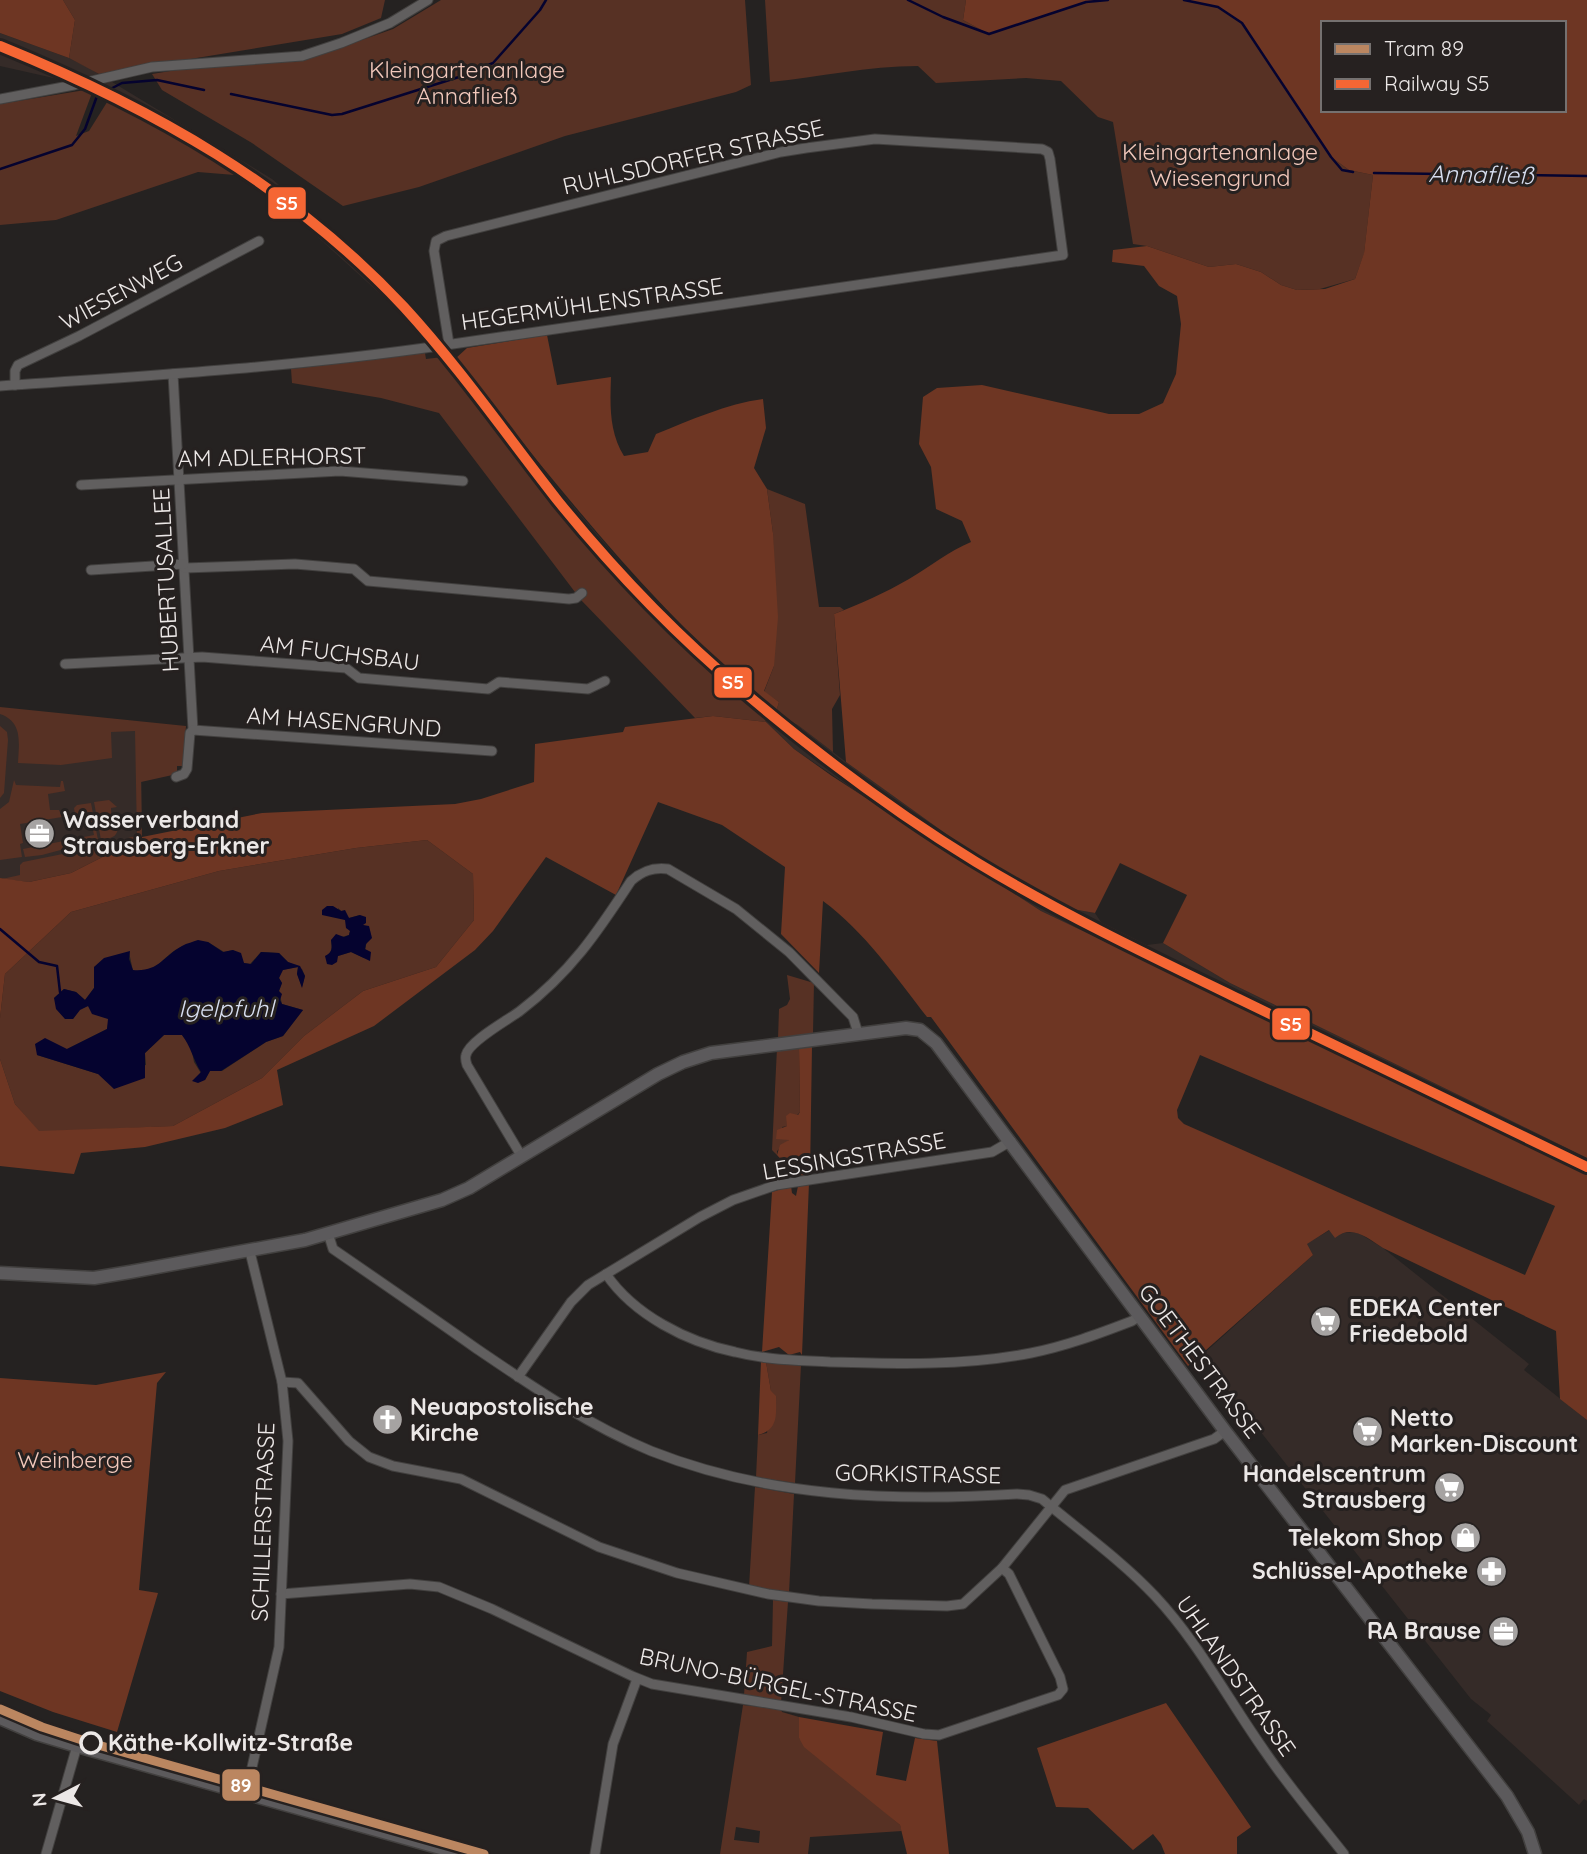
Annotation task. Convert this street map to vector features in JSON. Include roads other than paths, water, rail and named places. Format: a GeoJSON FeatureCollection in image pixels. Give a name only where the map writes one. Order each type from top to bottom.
{"type":"FeatureCollection","features":[{"type":"Feature","properties":{"kind":"street"},"geometry":{"type":"LineString","coordinates":[[0,99],[152,67],[302,55],[390,23],[428,0]]}},
{"type":"Feature","properties":{"kind":"street","name":"RUHLSDORFER STRASSE"},"geometry":{"type":"LineString","coordinates":[[449,344],[434,251],[436,241],[446,236],[806,148],[875,139],[1042,149],[1048,152],[1050,159],[1063,255]]}},
{"type":"Feature","properties":{"kind":"street","name":"WIESENWEG"},"geometry":{"type":"LineString","coordinates":[[15,384],[18,365],[79,336],[259,241]]}},
{"type":"Feature","properties":{"kind":"street","name":"HEGERMÜHLENSTRASSE"},"geometry":{"type":"LineString","coordinates":[[0,386],[327,360],[1063,255]]}},
{"type":"Feature","properties":{"kind":"street","name":"HUBERTUSALLEE"},"geometry":{"type":"LineString","coordinates":[[173,374],[193,730],[190,733],[187,769],[184,774],[176,777]]}},
{"type":"Feature","properties":{"kind":"street","name":"AM ADLERHORST"},"geometry":{"type":"LineString","coordinates":[[81,485],[340,471],[463,481]]}},
{"type":"Feature","properties":{"kind":"street"},"geometry":{"type":"LineString","coordinates":[[90,570],[295,565],[354,569],[368,581],[569,599],[582,593]]}},
{"type":"Feature","properties":{"kind":"street","name":"AM FUCHSBAU"},"geometry":{"type":"LineString","coordinates":[[65,664],[189,657],[346,668],[359,678],[488,689],[499,682],[588,689],[605,681]]}},
{"type":"Feature","properties":{"kind":"street","name":"AM HASENGRUND"},"geometry":{"type":"LineString","coordinates":[[193,730],[492,751]]}},
{"type":"Feature","properties":{"kind":"street"},"geometry":{"type":"LineString","coordinates":[[0,1273],[94,1278],[250,1251],[328,1233],[456,1194],[522,1157],[634,1088],[683,1062],[711,1053],[858,1033],[853,1017],[800,962],[736,909],[668,869],[658,867],[640,872],[584,950],[559,978],[472,1045],[466,1055],[467,1065],[522,1157]]}},
{"type":"Feature","properties":{"kind":"street","name":"GOETHESTRASSE"},"geometry":{"type":"LineString","coordinates":[[858,1033],[906,1028],[924,1032],[936,1043],[1225,1431],[1507,1797],[1528,1832],[1535,1854]]}},
{"type":"Feature","properties":{"kind":"street","name":"LESSINGSTRASSE"},"geometry":{"type":"LineString","coordinates":[[518,1377],[571,1302],[588,1285],[700,1217],[751,1193],[793,1182],[992,1152],[1011,1141]]}},
{"type":"Feature","properties":{"kind":"street","name":"GORKISTRASSE"},"geometry":{"type":"LineString","coordinates":[[328,1233],[333,1249],[518,1377],[590,1421],[635,1444],[737,1477],[849,1496],[1029,1495],[1042,1499],[1050,1506]]}},
{"type":"Feature","properties":{"kind":"street","name":"SCHILLERSTRASSE"},"geometry":{"type":"LineString","coordinates":[[246,1794],[276,1666],[282,1594],[288,1441],[282,1382],[250,1251]]}},
{"type":"Feature","properties":{"kind":"street"},"geometry":{"type":"LineString","coordinates":[[606,1274],[623,1295],[645,1313],[681,1333],[734,1352],[782,1360],[879,1364],[1009,1356],[1074,1343],[1140,1316]]}},
{"type":"Feature","properties":{"kind":"street"},"geometry":{"type":"LineString","coordinates":[[282,1382],[298,1383],[349,1441],[369,1457],[393,1466],[454,1477],[599,1547],[677,1573],[768,1594],[819,1601],[947,1606],[963,1604],[1002,1567],[1065,1490],[1214,1439],[1225,1431]]}},
{"type":"Feature","properties":{"kind":"street","name":"UHLANDSTRASSE"},"geometry":{"type":"LineString","coordinates":[[1050,1506],[1111,1554],[1172,1615],[1266,1754],[1344,1854]]}},
{"type":"Feature","properties":{"kind":"street","name":"BRUNO-BÜRGEL-STRASSE"},"geometry":{"type":"LineString","coordinates":[[282,1594],[410,1584],[439,1587],[652,1684],[939,1735],[1058,1695],[1063,1689],[1063,1684],[1009,1574],[1002,1567]]}},
{"type":"Feature","properties":{"kind":"street"},"geometry":{"type":"LineString","coordinates":[[595,1854],[612,1744],[637,1679]]}},
{"type":"Feature","properties":{"kind":"street"},"geometry":{"type":"LineString","coordinates":[[0,1718],[37,1734],[77,1746],[462,1854]]}},
{"type":"Feature","properties":{"kind":"street"},"geometry":{"type":"LineString","coordinates":[[46,1854],[77,1746]]}},
{"type":"Feature","properties":{"kind":"water"},"geometry":{"type":"Polygon","coordinates":[[[327,906],[345,910],[349,918],[360,915],[366,917],[366,923],[363,925],[369,926],[372,938],[365,949],[371,952],[370,961],[351,952],[338,956],[337,962],[332,965],[327,964],[325,956],[331,950],[331,940],[336,934],[344,937],[349,935],[350,931],[346,928],[345,920],[322,915],[322,910],[327,906]]]}},
{"type":"Feature","properties":{"kind":"water","name":"Igelpfuhl"},"geometry":{"type":"Polygon","coordinates":[[[198,940],[208,942],[223,952],[233,950],[241,953],[244,963],[251,964],[261,952],[279,953],[288,962],[300,966],[305,976],[302,988],[297,974],[298,967],[283,970],[279,978],[282,983],[279,991],[282,994],[282,1004],[303,1010],[283,1036],[266,1042],[221,1071],[210,1071],[205,1080],[198,1083],[192,1081],[201,1072],[182,1035],[164,1035],[145,1053],[145,1078],[114,1089],[98,1074],[37,1055],[35,1044],[45,1038],[67,1049],[107,1029],[108,1019],[92,1014],[88,1006],[80,1010],[73,1019],[65,1019],[56,1009],[54,998],[64,989],[76,992],[85,1000],[94,988],[94,967],[104,958],[130,951],[129,959],[133,970],[149,969],[175,950],[198,940]]]}},
{"type":"Feature","properties":{"kind":"waterway","name":"Annafließ"},"geometry":{"type":"LineString","coordinates":[[231,94],[332,115],[342,114],[462,76],[493,63],[546,0]]}},
{"type":"Feature","properties":{"kind":"waterway","name":"Annafließ"},"geometry":{"type":"LineString","coordinates":[[908,0],[943,17],[989,34],[1086,2],[1108,0]]}},
{"type":"Feature","properties":{"kind":"waterway","name":"Annafließ"},"geometry":{"type":"LineString","coordinates":[[1184,0],[1218,7],[1242,23],[1331,157],[1342,170],[1353,172]]}},
{"type":"Feature","properties":{"kind":"waterway","name":"Annafließ"},"geometry":{"type":"LineString","coordinates":[[0,169],[72,145],[85,129],[97,96],[122,83],[157,80],[204,90]]}},
{"type":"Feature","properties":{"kind":"waterway","name":"Annafließ"},"geometry":{"type":"LineString","coordinates":[[1374,173],[1587,176]]}},
{"type":"Feature","properties":{"kind":"waterway"},"geometry":{"type":"LineString","coordinates":[[0,929],[39,962],[57,966],[60,992]]}},
{"type":"Feature","properties":{"kind":"tram line","name":"89"},"geometry":{"type":"LineString","coordinates":[[0,1709],[42,1727],[91,1743],[484,1854]]}},
{"type":"Feature","properties":{"kind":"rail line","name":"S5"},"geometry":{"type":"LineString","coordinates":[[0,46],[56,70],[165,124],[217,154],[315,224],[360,264],[425,330],[558,501],[646,601],[744,692],[886,803],[976,862],[1073,916],[1172,967],[1587,1167]]}},
{"type":"Feature","properties":{"kind":"place","name":"Wasserverband Strausberg-Erkner"},"geometry":{"type":"Point","coordinates":[40,833]}},
{"type":"Feature","properties":{"kind":"place","name":"EDEKA Center Friedebold"},"geometry":{"type":"Point","coordinates":[1326,1321]}},
{"type":"Feature","properties":{"kind":"place","name":"Neuapostolische Kirche"},"geometry":{"type":"Point","coordinates":[387,1420]}},
{"type":"Feature","properties":{"kind":"place","name":"Netto Marken-Discount"},"geometry":{"type":"Point","coordinates":[1367,1431]}},
{"type":"Feature","properties":{"kind":"place","name":"Handelscentrum Strausberg"},"geometry":{"type":"Point","coordinates":[1449,1487]}},
{"type":"Feature","properties":{"kind":"place","name":"Telekom Shop"},"geometry":{"type":"Point","coordinates":[1466,1538]}},
{"type":"Feature","properties":{"kind":"place","name":"Schlüssel-Apotheke"},"geometry":{"type":"Point","coordinates":[1491,1571]}},
{"type":"Feature","properties":{"kind":"place","name":"RA Brause"},"geometry":{"type":"Point","coordinates":[1504,1631]}},
{"type":"Feature","properties":{"kind":"place","name":"Käthe-Kollwitz-Straße"},"geometry":{"type":"Point","coordinates":[91,1743]}},
{"type":"Feature","properties":{"kind":"park label","name":"Kleingartenanlage Annafließ"},"geometry":{"type":"Point","coordinates":[467,83]}},
{"type":"Feature","properties":{"kind":"park label","name":"Kleingartenanlage Wiesengrund"},"geometry":{"type":"Point","coordinates":[1220,165]}},
{"type":"Feature","properties":{"kind":"park label","name":"Weinberge"},"geometry":{"type":"Point","coordinates":[75,1460]}}]}
